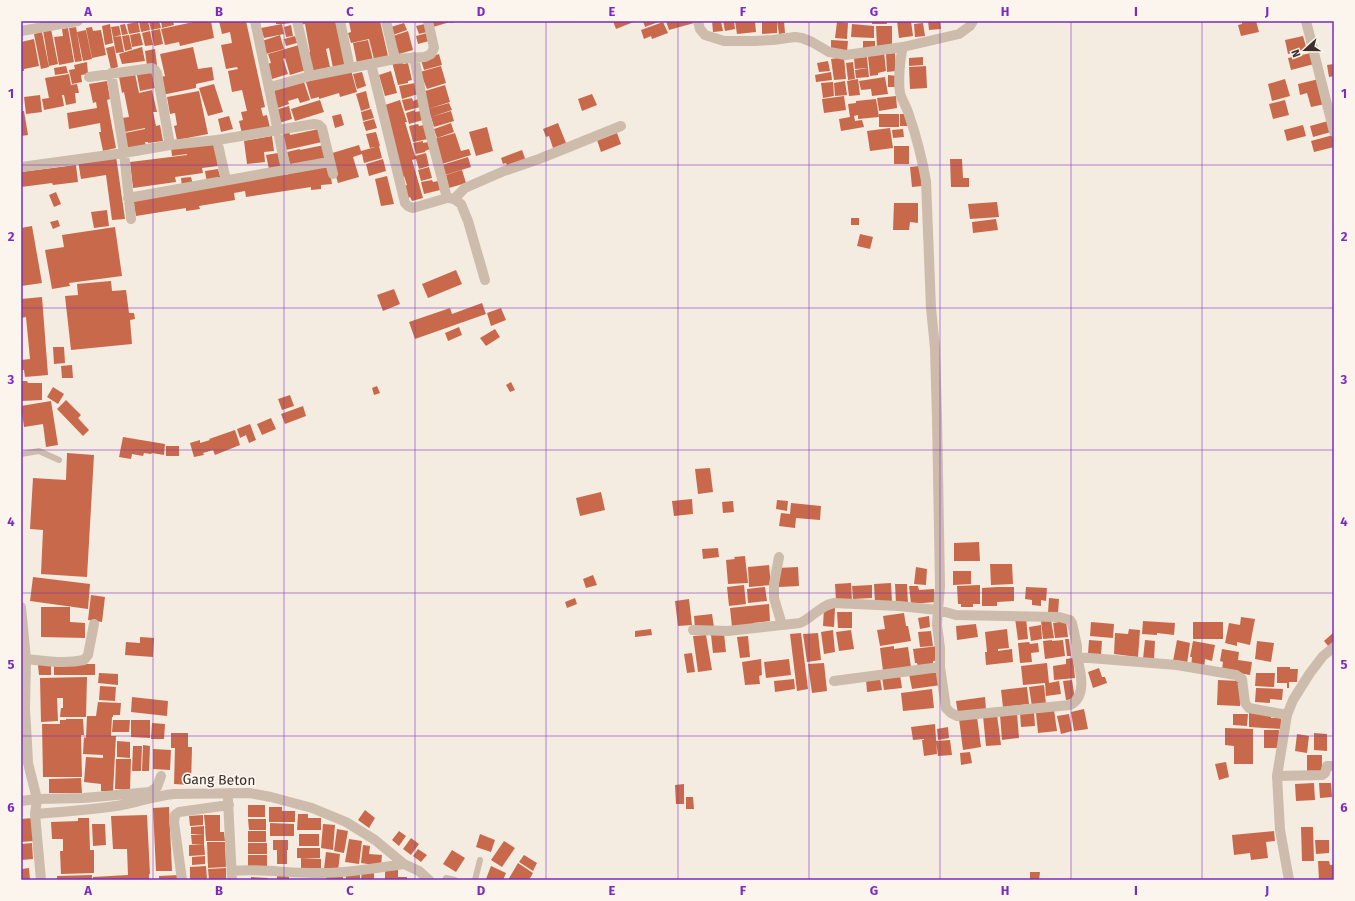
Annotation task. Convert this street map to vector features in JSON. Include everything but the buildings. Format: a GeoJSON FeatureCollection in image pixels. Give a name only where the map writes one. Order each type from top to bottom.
{"type":"FeatureCollection","features":[{"type":"Feature","properties":{"kind":"street"},"geometry":{"type":"LineString","coordinates":[[21,31],[78,21]]}},
{"type":"Feature","properties":{"kind":"street"},"geometry":{"type":"LineString","coordinates":[[255,21],[286,170]]}},
{"type":"Feature","properties":{"kind":"street"},"geometry":{"type":"LineString","coordinates":[[297,21],[310,76]]}},
{"type":"Feature","properties":{"kind":"street"},"geometry":{"type":"LineString","coordinates":[[340,21],[350,68]]}},
{"type":"Feature","properties":{"kind":"street"},"geometry":{"type":"LineString","coordinates":[[386,21],[395,59]]}},
{"type":"Feature","properties":{"kind":"street"},"geometry":{"type":"LineString","coordinates":[[270,88],[310,76],[395,59],[428,56],[433,52],[434,48],[428,21]]}},
{"type":"Feature","properties":{"kind":"street"},"geometry":{"type":"LineString","coordinates":[[698,21],[700,29],[705,35],[724,41],[773,40],[795,36],[812,42],[829,52],[846,55],[903,46],[959,34],[970,26],[973,21]]}},
{"type":"Feature","properties":{"kind":"street"},"geometry":{"type":"LineString","coordinates":[[1306,21],[1334,132]]}},
{"type":"Feature","properties":{"kind":"street"},"geometry":{"type":"LineString","coordinates":[[693,630],[728,631],[800,623],[808,620],[826,604],[834,602],[938,610],[956,615],[1059,617],[1070,620],[1074,628],[1077,658],[1080,670],[1081,690],[1078,700],[1070,705],[1050,708],[957,716],[950,713],[946,708],[940,667],[938,610],[940,586],[935,348],[931,308],[926,181],[923,162],[908,110],[902,101],[900,91],[900,57],[903,46]]}},
{"type":"Feature","properties":{"kind":"street"},"geometry":{"type":"LineString","coordinates":[[414,57],[426,118],[450,198],[461,204],[468,221],[485,280]]}},
{"type":"Feature","properties":{"kind":"street"},"geometry":{"type":"LineString","coordinates":[[371,64],[405,203],[413,208],[450,198],[465,188],[504,171],[539,159],[620,126]]}},
{"type":"Feature","properties":{"kind":"street"},"geometry":{"type":"LineString","coordinates":[[89,77],[152,68],[155,70],[157,73],[170,145]]}},
{"type":"Feature","properties":{"kind":"street"},"geometry":{"type":"LineString","coordinates":[[111,73],[124,153],[131,219]]}},
{"type":"Feature","properties":{"kind":"street"},"geometry":{"type":"LineString","coordinates":[[21,167],[170,145],[216,140],[314,124],[319,125],[322,128],[333,174]]}},
{"type":"Feature","properties":{"kind":"street"},"geometry":{"type":"LineString","coordinates":[[216,140],[226,180]]}},
{"type":"Feature","properties":{"kind":"street"},"geometry":{"type":"LineString","coordinates":[[128,198],[330,162]]}},
{"type":"Feature","properties":{"kind":"street"},"geometry":{"type":"LineString","coordinates":[[779,557],[774,584],[774,598],[782,625]]}},
{"type":"Feature","properties":{"kind":"street"},"geometry":{"type":"LineString","coordinates":[[21,607],[26,659],[23,708],[28,762],[37,799],[35,814],[41,880]]}},
{"type":"Feature","properties":{"kind":"street"},"geometry":{"type":"LineString","coordinates":[[26,659],[47,662],[77,662],[84,660],[88,655],[94,624]]}},
{"type":"Feature","properties":{"kind":"street"},"geometry":{"type":"LineString","coordinates":[[1289,880],[1280,830],[1280,776],[1287,715],[1293,700],[1310,673],[1323,656],[1334,646]]}},
{"type":"Feature","properties":{"kind":"street"},"geometry":{"type":"LineString","coordinates":[[1077,658],[1177,665],[1236,675],[1242,679],[1245,703],[1249,708],[1287,715]]}},
{"type":"Feature","properties":{"kind":"street"},"geometry":{"type":"LineString","coordinates":[[834,681],[940,667]]}},
{"type":"Feature","properties":{"kind":"street"},"geometry":{"type":"LineString","coordinates":[[1280,776],[1322,775],[1325,773],[1327,766],[1334,766]]}},
{"type":"Feature","properties":{"kind":"street"},"geometry":{"type":"LineString","coordinates":[[21,801],[37,799],[84,798],[150,792],[157,787],[161,776]]}},
{"type":"Feature","properties":{"kind":"street","name":"Gang Beton"},"geometry":{"type":"LineString","coordinates":[[35,814],[78,811],[115,806],[162,795],[192,793],[249,793],[271,797],[330,814],[375,840],[419,876],[429,880]]}},
{"type":"Feature","properties":{"kind":"street"},"geometry":{"type":"LineString","coordinates":[[228,793],[232,876],[249,870],[332,873],[404,864]]}},
{"type":"Feature","properties":{"kind":"street"},"geometry":{"type":"LineString","coordinates":[[182,880],[174,822],[175,815],[179,812],[229,805]]}},
{"type":"Feature","properties":{"kind":"lane"},"geometry":{"type":"LineString","coordinates":[[21,454],[39,451],[59,460]]}},
{"type":"Feature","properties":{"kind":"lane"},"geometry":{"type":"LineString","coordinates":[[475,880],[480,860]]}},
{"type":"Feature","properties":{"kind":"lane"},"geometry":{"type":"LineString","coordinates":[[446,879],[454,880]]}}]}
